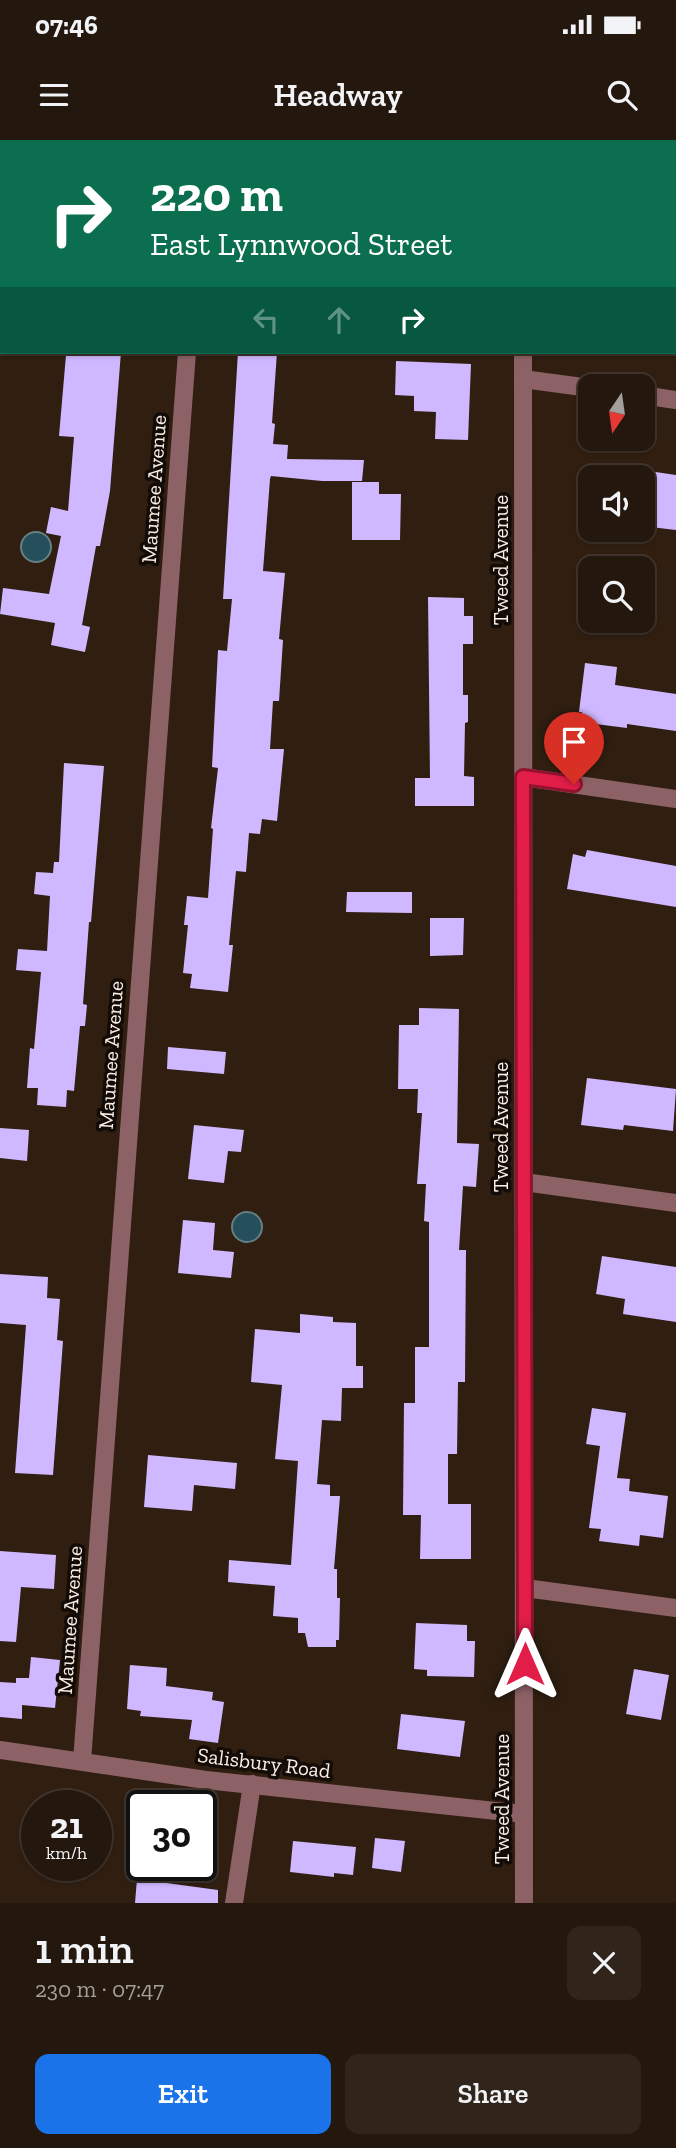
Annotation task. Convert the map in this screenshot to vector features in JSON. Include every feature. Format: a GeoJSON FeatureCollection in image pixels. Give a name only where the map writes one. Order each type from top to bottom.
{"type":"FeatureCollection","features":[{"type":"Feature","properties":{"kind":"street","name":"Maumee Avenue"},"geometry":{"type":"LineString","coordinates":[[82,1761],[187,354]]}},
{"type":"Feature","properties":{"kind":"street","name":"Tweed Avenue"},"geometry":{"type":"LineString","coordinates":[[523,354],[524,1903]]}},
{"type":"Feature","properties":{"kind":"street"},"geometry":{"type":"LineString","coordinates":[[523,379],[578,386]]}},
{"type":"Feature","properties":{"kind":"street"},"geometry":{"type":"LineString","coordinates":[[655,397],[676,400]]}},
{"type":"Feature","properties":{"kind":"street"},"geometry":{"type":"LineString","coordinates":[[523,777],[676,799]]}},
{"type":"Feature","properties":{"kind":"street"},"geometry":{"type":"LineString","coordinates":[[524,1182],[676,1203]]}},
{"type":"Feature","properties":{"kind":"street"},"geometry":{"type":"LineString","coordinates":[[525,1588],[676,1608]]}},
{"type":"Feature","properties":{"kind":"street","name":"Salisbury Road"},"geometry":{"type":"LineString","coordinates":[[0,1750],[206,1780],[524,1814]]}},
{"type":"Feature","properties":{"kind":"street"},"geometry":{"type":"LineString","coordinates":[[234,1903],[252,1784]]}},
{"type":"Feature","properties":{"kind":"water"},"geometry":{"type":"Polygon","coordinates":[[[36,532],[47,536],[51,547],[47,558],[36,562],[25,558],[21,547],[25,536],[36,532]]]}},
{"type":"Feature","properties":{"kind":"water"},"geometry":{"type":"Polygon","coordinates":[[[247,1212],[253,1213],[261,1221],[261,1233],[253,1241],[247,1242],[241,1241],[233,1233],[232,1227],[233,1221],[241,1213],[247,1212]]]}},
{"type":"Feature","properties":{"kind":"building"},"geometry":{"type":"Polygon","coordinates":[[[121,354],[110,491],[100,546],[96,546],[82,625],[90,627],[85,652],[51,645],[55,623],[0,614],[3,588],[49,594],[61,536],[46,533],[51,507],[68,511],[74,437],[59,436],[66,355],[121,354]]]}},
{"type":"Feature","properties":{"kind":"building"},"geometry":{"type":"Polygon","coordinates":[[[238,354],[277,354],[273,444],[288,445],[287,459],[364,460],[362,481],[322,481],[271,476],[270,479],[263,571],[285,573],[279,639],[283,640],[279,701],[273,701],[270,749],[284,749],[277,821],[262,819],[260,834],[249,833],[246,872],[236,871],[229,945],[233,945],[228,992],[190,988],[192,974],[183,973],[188,925],[184,925],[187,896],[208,898],[211,828],[218,768],[212,767],[218,650],[227,651],[232,599],[223,599],[238,354]]]}},
{"type":"Feature","properties":{"kind":"building"},"geometry":{"type":"Polygon","coordinates":[[[396,361],[471,364],[468,440],[435,439],[436,412],[414,411],[414,396],[395,395],[396,361]]]}},
{"type":"Feature","properties":{"kind":"building"},"geometry":{"type":"Polygon","coordinates":[[[655,472],[676,475],[676,530],[655,528],[655,472]]]}},
{"type":"Feature","properties":{"kind":"building"},"geometry":{"type":"Polygon","coordinates":[[[352,482],[379,482],[379,494],[401,494],[400,540],[352,540],[352,482]]]}},
{"type":"Feature","properties":{"kind":"building"},"geometry":{"type":"Polygon","coordinates":[[[428,597],[464,598],[464,616],[473,616],[473,644],[463,644],[463,695],[468,695],[464,776],[474,777],[474,806],[415,806],[415,778],[430,778],[428,597]]]}},
{"type":"Feature","properties":{"kind":"building"},"geometry":{"type":"Polygon","coordinates":[[[585,663],[617,667],[615,685],[676,694],[676,731],[627,724],[627,728],[580,722],[585,663]]]}},
{"type":"Feature","properties":{"kind":"building"},"geometry":{"type":"Polygon","coordinates":[[[64,763],[104,766],[83,1004],[87,1005],[85,1026],[80,1026],[74,1091],[67,1090],[66,1107],[37,1105],[38,1088],[27,1088],[30,1048],[34,1049],[41,972],[16,970],[18,949],[47,951],[50,896],[34,894],[36,872],[53,873],[54,862],[59,862],[64,763]]]}},
{"type":"Feature","properties":{"kind":"building"},"geometry":{"type":"Polygon","coordinates":[[[587,850],[676,866],[676,907],[567,889],[573,854],[585,857],[587,850]]]}},
{"type":"Feature","properties":{"kind":"building"},"geometry":{"type":"Polygon","coordinates":[[[347,892],[412,892],[412,913],[346,912],[347,892]]]}},
{"type":"Feature","properties":{"kind":"building"},"geometry":{"type":"Polygon","coordinates":[[[430,918],[464,918],[463,955],[430,956],[430,918]]]}},
{"type":"Feature","properties":{"kind":"building"},"geometry":{"type":"Polygon","coordinates":[[[419,1008],[459,1009],[457,1143],[479,1144],[476,1187],[463,1186],[459,1250],[466,1250],[465,1382],[458,1382],[457,1454],[448,1454],[448,1504],[471,1504],[471,1559],[420,1559],[421,1515],[403,1515],[404,1403],[415,1403],[415,1347],[429,1347],[429,1222],[424,1221],[426,1184],[417,1184],[422,1113],[417,1113],[418,1089],[398,1089],[399,1025],[419,1025],[419,1008]]]}},
{"type":"Feature","properties":{"kind":"building"},"geometry":{"type":"Polygon","coordinates":[[[168,1047],[226,1052],[224,1074],[167,1069],[168,1047]]]}},
{"type":"Feature","properties":{"kind":"building"},"geometry":{"type":"Polygon","coordinates":[[[587,1078],[676,1089],[673,1131],[624,1125],[623,1130],[581,1125],[587,1078]]]}},
{"type":"Feature","properties":{"kind":"building"},"geometry":{"type":"Polygon","coordinates":[[[194,1125],[244,1130],[241,1152],[228,1151],[224,1183],[188,1179],[194,1125]]]}},
{"type":"Feature","properties":{"kind":"building"},"geometry":{"type":"Polygon","coordinates":[[[0,1128],[29,1130],[27,1161],[0,1158],[0,1128]]]}},
{"type":"Feature","properties":{"kind":"building"},"geometry":{"type":"Polygon","coordinates":[[[183,1220],[215,1223],[213,1250],[234,1252],[231,1278],[178,1273],[183,1220]]]}},
{"type":"Feature","properties":{"kind":"building"},"geometry":{"type":"Polygon","coordinates":[[[602,1256],[676,1267],[676,1322],[623,1314],[625,1299],[596,1294],[602,1256]]]}},
{"type":"Feature","properties":{"kind":"building"},"geometry":{"type":"Polygon","coordinates":[[[0,1274],[48,1277],[47,1298],[60,1299],[57,1340],[63,1341],[53,1475],[15,1473],[26,1325],[0,1323],[0,1274]]]}},
{"type":"Feature","properties":{"kind":"building"},"geometry":{"type":"Polygon","coordinates":[[[300,1314],[333,1317],[333,1322],[356,1323],[356,1366],[363,1366],[363,1388],[342,1388],[341,1421],[322,1420],[317,1484],[330,1485],[330,1496],[340,1496],[334,1569],[337,1569],[337,1598],[340,1598],[339,1640],[336,1640],[336,1647],[308,1647],[305,1633],[298,1633],[298,1618],[273,1616],[275,1586],[228,1582],[229,1560],[291,1565],[298,1461],[275,1459],[282,1385],[251,1382],[255,1329],[300,1333],[300,1314]]]}},
{"type":"Feature","properties":{"kind":"building"},"geometry":{"type":"Polygon","coordinates":[[[592,1408],[626,1413],[617,1478],[630,1479],[629,1491],[668,1496],[663,1538],[640,1535],[639,1546],[599,1541],[601,1529],[589,1528],[600,1446],[586,1444],[592,1408]]]}},
{"type":"Feature","properties":{"kind":"building"},"geometry":{"type":"Polygon","coordinates":[[[148,1455],[237,1463],[235,1489],[194,1485],[192,1511],[144,1507],[148,1455]]]}},
{"type":"Feature","properties":{"kind":"building"},"geometry":{"type":"Polygon","coordinates":[[[0,1551],[56,1555],[54,1589],[21,1587],[16,1642],[0,1641],[0,1551]]]}},
{"type":"Feature","properties":{"kind":"building"},"geometry":{"type":"Polygon","coordinates":[[[416,1623],[467,1625],[467,1641],[475,1641],[474,1677],[427,1676],[427,1670],[414,1669],[416,1623]]]}},
{"type":"Feature","properties":{"kind":"building"},"geometry":{"type":"Polygon","coordinates":[[[31,1657],[60,1660],[55,1708],[22,1705],[22,1719],[0,1717],[0,1682],[16,1683],[16,1678],[29,1678],[31,1657]]]}},
{"type":"Feature","properties":{"kind":"building"},"geometry":{"type":"Polygon","coordinates":[[[130,1665],[167,1668],[166,1686],[213,1692],[212,1700],[224,1702],[218,1743],[189,1739],[192,1720],[140,1716],[141,1711],[127,1709],[130,1665]]]}},
{"type":"Feature","properties":{"kind":"building"},"geometry":{"type":"Polygon","coordinates":[[[634,1669],[669,1675],[661,1720],[626,1714],[634,1669]]]}},
{"type":"Feature","properties":{"kind":"building"},"geometry":{"type":"Polygon","coordinates":[[[401,1714],[465,1721],[460,1757],[397,1749],[401,1714]]]}},
{"type":"Feature","properties":{"kind":"building"},"geometry":{"type":"Polygon","coordinates":[[[375,1838],[405,1841],[401,1872],[372,1868],[375,1838]]]}},
{"type":"Feature","properties":{"kind":"building"},"geometry":{"type":"Polygon","coordinates":[[[293,1841],[356,1847],[353,1875],[334,1873],[334,1877],[290,1872],[293,1841]]]}},
{"type":"Feature","properties":{"kind":"building"},"geometry":{"type":"Polygon","coordinates":[[[137,1881],[218,1890],[218,1903],[135,1903],[137,1881]]]}},
{"type":"Feature","properties":{"kind":"route"},"geometry":{"type":"LineString","coordinates":[[525,1664],[523,777],[574,784]]}}]}
